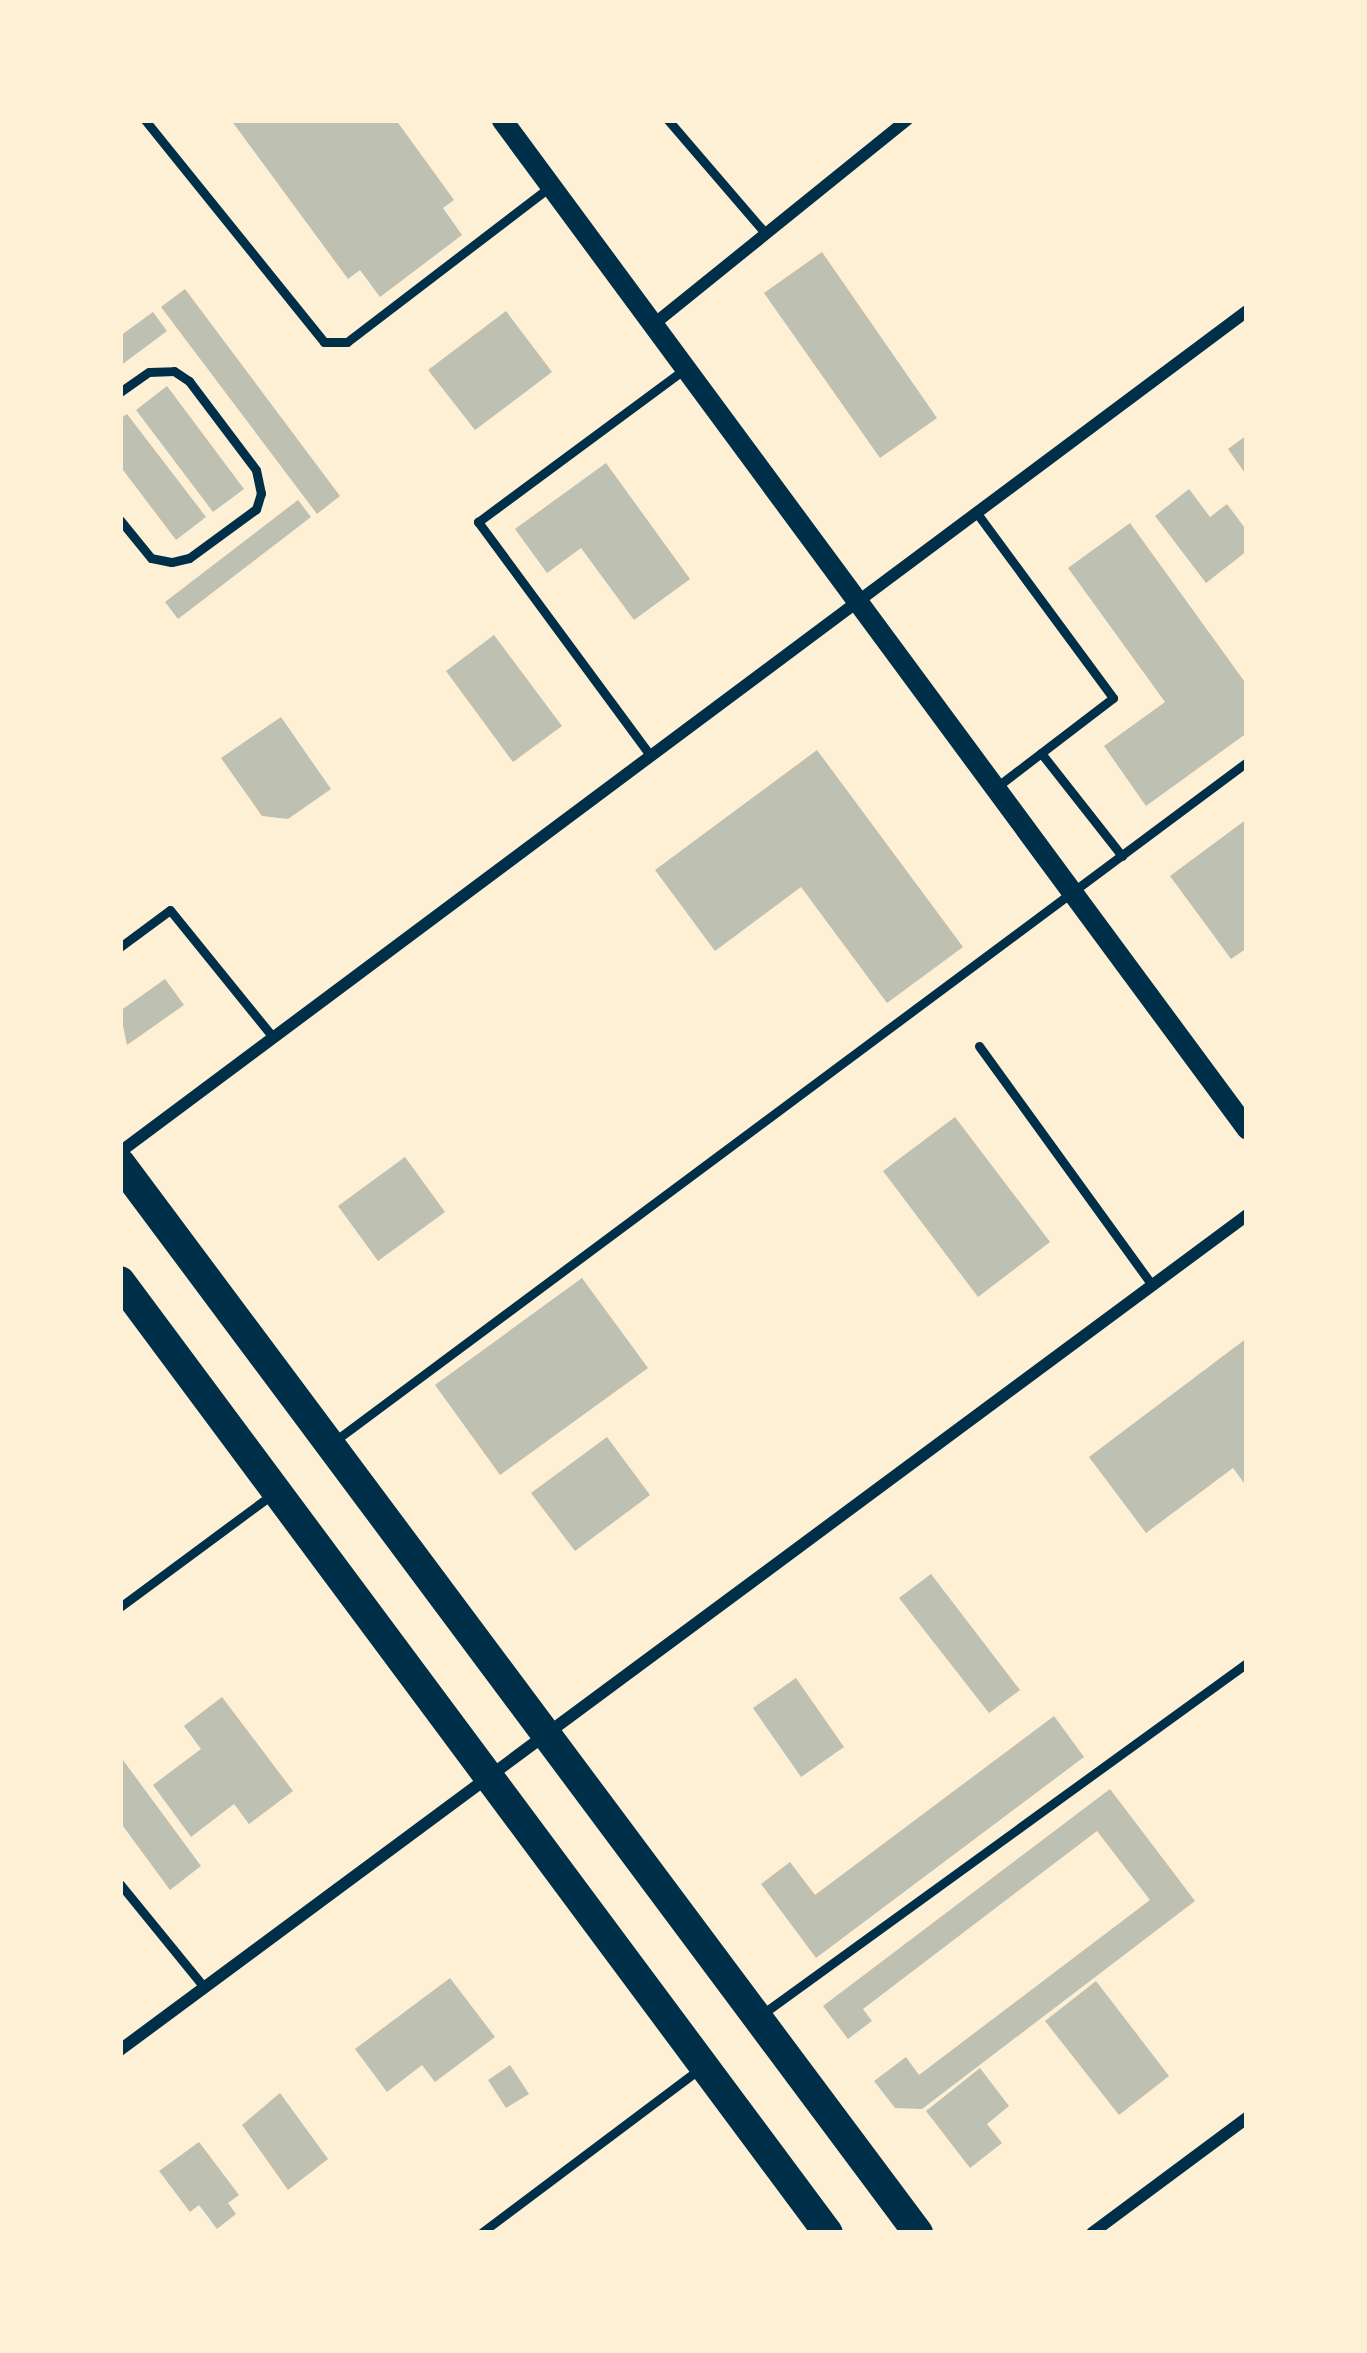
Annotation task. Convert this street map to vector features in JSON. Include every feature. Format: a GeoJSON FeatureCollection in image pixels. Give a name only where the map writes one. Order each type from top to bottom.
{"type":"FeatureCollection","features":[{"type":"Feature","properties":{"kind":"main road"},"geometry":{"type":"LineString","coordinates":[[120,1163],[917,2233]]}},
{"type":"Feature","properties":{"kind":"main road"},"geometry":{"type":"LineString","coordinates":[[120,1281],[828,2233]]}},
{"type":"Feature","properties":{"kind":"street"},"geometry":{"type":"LineString","coordinates":[[502,120],[1247,1129]]}},
{"type":"Feature","properties":{"kind":"street"},"geometry":{"type":"LineString","coordinates":[[654,324],[907,120]]}},
{"type":"Feature","properties":{"kind":"street"},"geometry":{"type":"LineString","coordinates":[[120,1152],[1247,311]]}},
{"type":"Feature","properties":{"kind":"street"},"geometry":{"type":"LineString","coordinates":[[120,2050],[1247,1215]]}},
{"type":"Feature","properties":{"kind":"street"},"geometry":{"type":"LineString","coordinates":[[1092,2233],[1247,2118]]}},
{"type":"Feature","properties":{"kind":"lane"},"geometry":{"type":"LineString","coordinates":[[145,120],[306,326],[324,342],[347,342],[551,186]]}},
{"type":"Feature","properties":{"kind":"lane"},"geometry":{"type":"LineString","coordinates":[[668,120],[766,234]]}},
{"type":"Feature","properties":{"kind":"lane"},"geometry":{"type":"LineString","coordinates":[[650,755],[478,523],[686,368]]}},
{"type":"Feature","properties":{"kind":"lane"},"geometry":{"type":"LineString","coordinates":[[120,392],[148,372],[174,371],[189,381],[256,470],[261,493],[256,509],[189,558],[151,558],[120,520]]}},
{"type":"Feature","properties":{"kind":"lane"},"geometry":{"type":"LineString","coordinates":[[976,512],[1113,698],[994,789]]}},
{"type":"Feature","properties":{"kind":"lane"},"geometry":{"type":"LineString","coordinates":[[1041,753],[1122,856]]}},
{"type":"Feature","properties":{"kind":"lane"},"geometry":{"type":"LineString","coordinates":[[329,1445],[1247,762]]}},
{"type":"Feature","properties":{"kind":"lane"},"geometry":{"type":"LineString","coordinates":[[120,947],[170,910],[273,1037]]}},
{"type":"Feature","properties":{"kind":"lane"},"geometry":{"type":"LineString","coordinates":[[979,1046],[1152,1285]]}},
{"type":"Feature","properties":{"kind":"lane"},"geometry":{"type":"LineString","coordinates":[[120,1607],[276,1492]]}},
{"type":"Feature","properties":{"kind":"lane"},"geometry":{"type":"LineString","coordinates":[[757,2018],[1247,1663]]}},
{"type":"Feature","properties":{"kind":"lane"},"geometry":{"type":"LineString","coordinates":[[120,1884],[203,1988]]}},
{"type":"Feature","properties":{"kind":"lane"},"geometry":{"type":"LineString","coordinates":[[481,2233],[704,2067]]}},
{"type":"Feature","properties":{"kind":"building"},"geometry":{"type":"Polygon","coordinates":[[[231,120],[396,120],[454,200],[443,208],[462,235],[380,297],[360,270],[348,279],[231,120]]]}},
{"type":"Feature","properties":{"kind":"building"},"geometry":{"type":"Polygon","coordinates":[[[822,252],[937,418],[880,458],[764,293],[822,252]]]}},
{"type":"Feature","properties":{"kind":"building"},"geometry":{"type":"Polygon","coordinates":[[[185,289],[340,496],[317,514],[161,307],[185,289]]]}},
{"type":"Feature","properties":{"kind":"building"},"geometry":{"type":"Polygon","coordinates":[[[506,311],[552,372],[475,430],[428,370],[506,311]]]}},
{"type":"Feature","properties":{"kind":"building"},"geometry":{"type":"Polygon","coordinates":[[[153,312],[167,331],[120,366],[120,336],[153,312]]]}},
{"type":"Feature","properties":{"kind":"building"},"geometry":{"type":"Polygon","coordinates":[[[167,386],[244,489],[213,512],[136,410],[167,386]]]}},
{"type":"Feature","properties":{"kind":"building"},"geometry":{"type":"Polygon","coordinates":[[[127,414],[206,517],[176,540],[120,466],[120,419],[127,414]]]}},
{"type":"Feature","properties":{"kind":"building"},"geometry":{"type":"Polygon","coordinates":[[[1247,435],[1247,476],[1228,449],[1247,435]]]}},
{"type":"Feature","properties":{"kind":"building"},"geometry":{"type":"Polygon","coordinates":[[[606,463],[690,579],[634,620],[581,548],[547,573],[515,529],[606,463]]]}},
{"type":"Feature","properties":{"kind":"building"},"geometry":{"type":"Polygon","coordinates":[[[1189,489],[1210,517],[1227,504],[1247,531],[1247,551],[1206,583],[1155,516],[1189,489]]]}},
{"type":"Feature","properties":{"kind":"building"},"geometry":{"type":"Polygon","coordinates":[[[298,500],[311,517],[178,619],[165,602],[298,500]]]}},
{"type":"Feature","properties":{"kind":"building"},"geometry":{"type":"Polygon","coordinates":[[[1130,523],[1247,685],[1247,733],[1146,806],[1104,746],[1165,702],[1068,568],[1130,523]]]}},
{"type":"Feature","properties":{"kind":"building"},"geometry":{"type":"Polygon","coordinates":[[[494,635],[562,726],[513,762],[446,671],[494,635]]]}},
{"type":"Feature","properties":{"kind":"building"},"geometry":{"type":"Polygon","coordinates":[[[281,717],[331,789],[288,819],[262,816],[221,758],[281,717]]]}},
{"type":"Feature","properties":{"kind":"building"},"geometry":{"type":"Polygon","coordinates":[[[817,750],[963,947],[887,1003],[801,887],[715,951],[655,870],[817,750]]]}},
{"type":"Feature","properties":{"kind":"building"},"geometry":{"type":"Polygon","coordinates":[[[1247,819],[1247,948],[1231,959],[1170,876],[1247,819]]]}},
{"type":"Feature","properties":{"kind":"building"},"geometry":{"type":"Polygon","coordinates":[[[165,979],[184,1005],[127,1045],[120,1011],[165,979]]]}},
{"type":"Feature","properties":{"kind":"building"},"geometry":{"type":"Polygon","coordinates":[[[955,1117],[1050,1242],[978,1297],[883,1171],[955,1117]]]}},
{"type":"Feature","properties":{"kind":"building"},"geometry":{"type":"Polygon","coordinates":[[[405,1157],[445,1212],[378,1261],[338,1206],[405,1157]]]}},
{"type":"Feature","properties":{"kind":"building"},"geometry":{"type":"Polygon","coordinates":[[[582,1278],[648,1368],[500,1475],[435,1385],[582,1278]]]}},
{"type":"Feature","properties":{"kind":"building"},"geometry":{"type":"Polygon","coordinates":[[[1247,1338],[1247,1487],[1233,1468],[1146,1533],[1089,1457],[1247,1338]]]}},
{"type":"Feature","properties":{"kind":"building"},"geometry":{"type":"Polygon","coordinates":[[[607,1437],[650,1495],[575,1551],[531,1493],[607,1437]]]}},
{"type":"Feature","properties":{"kind":"building"},"geometry":{"type":"Polygon","coordinates":[[[931,1574],[1020,1690],[989,1713],[899,1598],[931,1574]]]}},
{"type":"Feature","properties":{"kind":"building"},"geometry":{"type":"Polygon","coordinates":[[[796,1678],[844,1747],[801,1777],[753,1708],[796,1678]]]}},
{"type":"Feature","properties":{"kind":"building"},"geometry":{"type":"Polygon","coordinates":[[[222,1697],[293,1791],[249,1824],[234,1804],[191,1837],[153,1785],[201,1749],[184,1726],[222,1697]]]}},
{"type":"Feature","properties":{"kind":"building"},"geometry":{"type":"Polygon","coordinates":[[[1054,1716],[1084,1757],[816,1958],[761,1884],[790,1862],[815,1895],[1054,1716]]]}},
{"type":"Feature","properties":{"kind":"building"},"geometry":{"type":"Polygon","coordinates":[[[120,1756],[201,1866],[170,1890],[120,1822],[120,1756]]]}},
{"type":"Feature","properties":{"kind":"building"},"geometry":{"type":"Polygon","coordinates":[[[1110,1789],[1195,1901],[922,2109],[895,2108],[874,2081],[906,2057],[919,2075],[1150,1900],[1097,1831],[863,2009],[872,2021],[848,2039],[823,2006],[1110,1789]]]}},
{"type":"Feature","properties":{"kind":"building"},"geometry":{"type":"Polygon","coordinates":[[[450,1978],[495,2037],[435,2082],[422,2065],[387,2092],[355,2049],[450,1978]]]}},
{"type":"Feature","properties":{"kind":"building"},"geometry":{"type":"Polygon","coordinates":[[[1096,1981],[1169,2076],[1119,2115],[1045,2021],[1096,1981]]]}},
{"type":"Feature","properties":{"kind":"building"},"geometry":{"type":"Polygon","coordinates":[[[510,2065],[529,2094],[506,2108],[488,2080],[510,2065]]]}},
{"type":"Feature","properties":{"kind":"building"},"geometry":{"type":"Polygon","coordinates":[[[980,2068],[1009,2106],[987,2124],[1002,2143],[970,2168],[926,2111],[980,2068]]]}},
{"type":"Feature","properties":{"kind":"building"},"geometry":{"type":"Polygon","coordinates":[[[280,2093],[328,2159],[288,2190],[242,2125],[280,2093]]]}},
{"type":"Feature","properties":{"kind":"building"},"geometry":{"type":"Polygon","coordinates":[[[199,2142],[239,2195],[228,2203],[236,2214],[217,2229],[199,2205],[190,2212],[159,2171],[199,2142]]]}}]}
